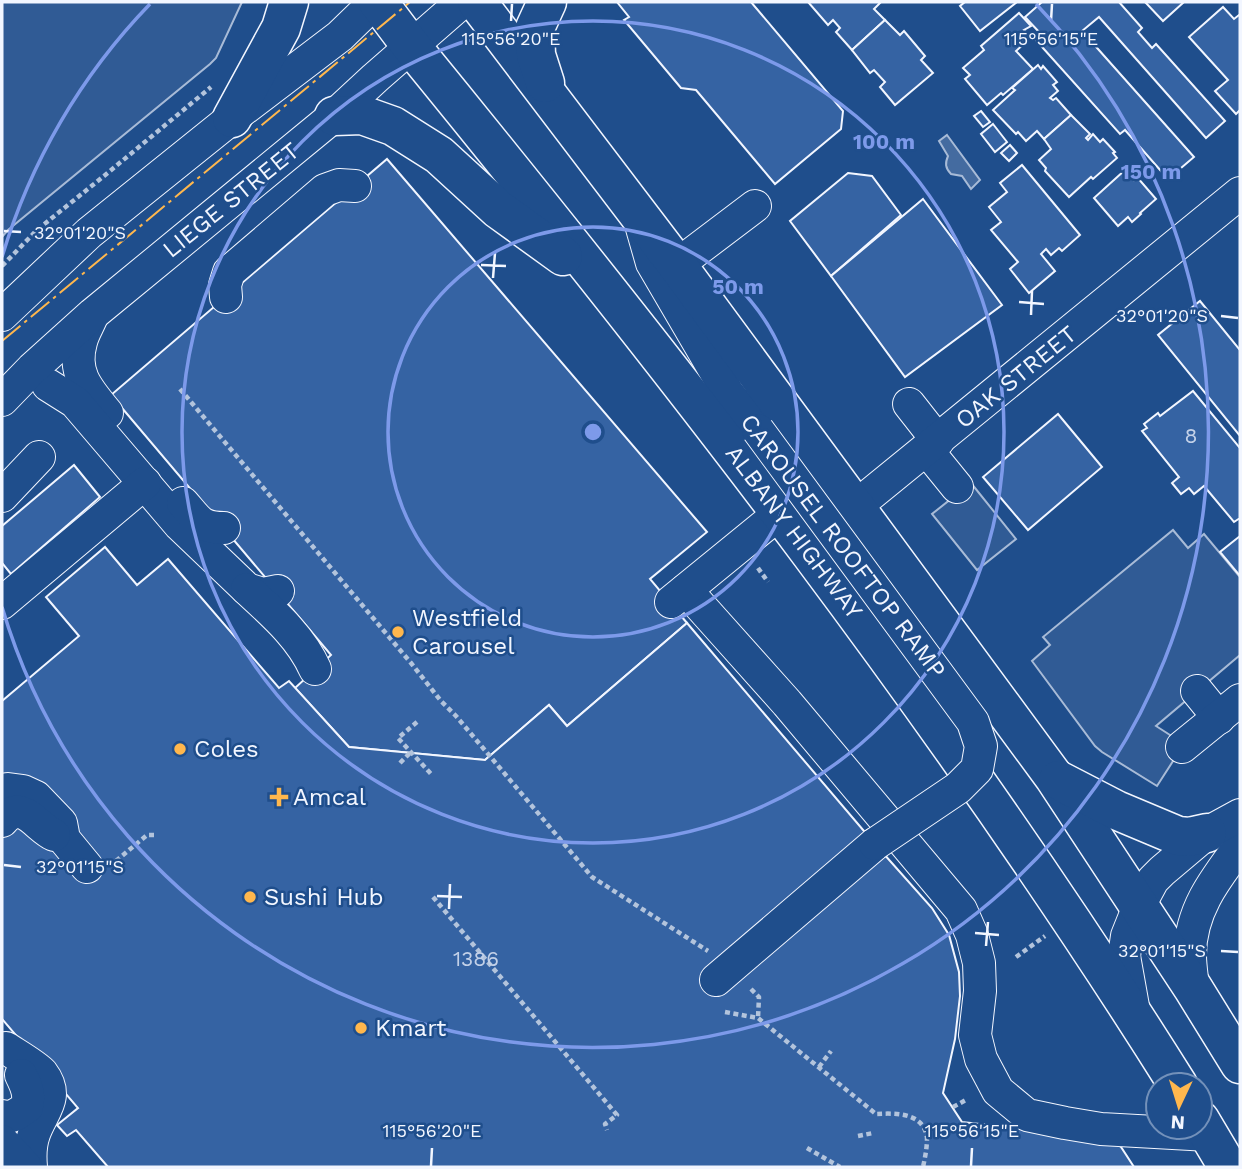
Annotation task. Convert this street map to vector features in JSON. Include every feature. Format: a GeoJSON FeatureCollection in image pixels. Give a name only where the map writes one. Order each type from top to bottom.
{"type":"FeatureCollection","features":[{"type":"Feature","properties":{"kind":"highway"},"geometry":{"type":"LineString","coordinates":[[232,118],[281,28],[289,2]]}},
{"type":"Feature","properties":{"kind":"highway","name":"ALBANY HIGHWAY"},"geometry":{"type":"LineString","coordinates":[[376,2],[663,359],[939,727],[1063,907],[1169,1071]]}},
{"type":"Feature","properties":{"kind":"highway"},"geometry":{"type":"LineString","coordinates":[[477,2],[677,265],[1054,777],[1133,921],[1193,988],[1240,1064]]}},
{"type":"Feature","properties":{"kind":"highway"},"geometry":{"type":"LineString","coordinates":[[547,2],[535,28],[536,55],[550,95]]}},
{"type":"Feature","properties":{"kind":"highway"},"geometry":{"type":"LineString","coordinates":[[334,116],[362,115],[393,126],[439,155],[498,209],[604,286]]}},
{"type":"Feature","properties":{"kind":"highway"},"geometry":{"type":"LineString","coordinates":[[1054,777],[1116,810],[1178,836],[1224,840]]}},
{"type":"Feature","properties":{"kind":"highway"},"geometry":{"type":"LineString","coordinates":[[1213,1141],[1228,1167]]}},
{"type":"Feature","properties":{"kind":"street"},"geometry":{"type":"LineString","coordinates":[[2,316],[89,233],[232,118],[341,36],[376,2]]}},
{"type":"Feature","properties":{"kind":"street","name":"LIEGE STREET"},"geometry":{"type":"LineString","coordinates":[[2,400],[40,377],[93,314],[334,116],[462,2]]}},
{"type":"Feature","properties":{"kind":"street"},"geometry":{"type":"LineString","coordinates":[[226,297],[225,285],[229,272],[325,190],[339,185],[355,186]]}},
{"type":"Feature","properties":{"kind":"street","name":"OAK STREET"},"geometry":{"type":"LineString","coordinates":[[855,507],[1240,193]]}},
{"type":"Feature","properties":{"kind":"street"},"geometry":{"type":"LineString","coordinates":[[677,265],[755,206]]}},
{"type":"Feature","properties":{"kind":"street","name":"CAROUSEL ROOFTOP RAMP"},"geometry":{"type":"LineString","coordinates":[[637,213],[652,263],[727,393],[758,430],[973,722],[981,746],[977,769],[958,788],[874,844],[722,974]]}},
{"type":"Feature","properties":{"kind":"street"},"geometry":{"type":"LineString","coordinates":[[93,314],[81,341],[78,366],[85,387],[198,520],[208,528],[224,527]]}},
{"type":"Feature","properties":{"kind":"street"},"geometry":{"type":"LineString","coordinates":[[40,377],[61,412],[138,489],[147,512],[180,525],[312,652]]}},
{"type":"Feature","properties":{"kind":"street"},"geometry":{"type":"LineString","coordinates":[[909,404],[957,486]]}},
{"type":"Feature","properties":{"kind":"street"},"geometry":{"type":"LineString","coordinates":[[2,496],[39,457]]}},
{"type":"Feature","properties":{"kind":"street"},"geometry":{"type":"LineString","coordinates":[[2,603],[138,489]]}},
{"type":"Feature","properties":{"kind":"street"},"geometry":{"type":"LineString","coordinates":[[780,513],[678,596],[796,713],[961,910],[972,935],[979,962],[980,990],[975,1035],[981,1059],[998,1091],[1027,1115],[1101,1129],[1144,1129]]}},
{"type":"Feature","properties":{"kind":"street"},"geometry":{"type":"LineString","coordinates":[[247,589],[263,594],[278,591]]}},
{"type":"Feature","properties":{"kind":"street"},"geometry":{"type":"LineString","coordinates":[[1182,747],[1230,709],[1197,691]]}},
{"type":"Feature","properties":{"kind":"street"},"geometry":{"type":"LineString","coordinates":[[3,811],[8,789],[23,791],[36,797],[61,823],[64,839],[87,867]]}},
{"type":"Feature","properties":{"kind":"street"},"geometry":{"type":"LineString","coordinates":[[1193,988],[1191,934],[1200,903],[1219,874],[1224,840],[1240,815]]}},
{"type":"Feature","properties":{"kind":"street"},"geometry":{"type":"LineString","coordinates":[[1135,1017],[1124,956],[1133,921],[1153,880],[1224,840]]}},
{"type":"Feature","properties":{"kind":"street"},"geometry":{"type":"LineString","coordinates":[[4,1045],[34,1079],[50,1090],[50,1101],[33,1135],[28,1167]]}},
{"type":"Feature","properties":{"kind":"street"},"geometry":{"type":"LineString","coordinates":[[2,1116],[16,1115],[27,1107],[34,1079]]}},
{"type":"Feature","properties":{"kind":"street"},"geometry":{"type":"LineString","coordinates":[[2,1141],[28,1167]]}},
{"type":"Feature","properties":{"kind":"path"},"geometry":{"type":"LineString","coordinates":[[2,266],[37,230],[215,83]]}},
{"type":"Feature","properties":{"kind":"path"},"geometry":{"type":"LineString","coordinates":[[180,389],[592,877],[714,955],[722,974],[759,997],[758,1018]]}},
{"type":"Feature","properties":{"kind":"path"},"geometry":{"type":"LineString","coordinates":[[417,722],[398,738],[433,776]]}},
{"type":"Feature","properties":{"kind":"path"},"geometry":{"type":"LineString","coordinates":[[400,763],[411,752]]}},
{"type":"Feature","properties":{"kind":"path"},"geometry":{"type":"LineString","coordinates":[[433,897],[617,1115],[605,1124],[607,1130]]}},
{"type":"Feature","properties":{"kind":"path"},"geometry":{"type":"LineString","coordinates":[[726,1012],[758,1018],[876,1114],[899,1113],[916,1120],[927,1135],[923,1167]]}},
{"type":"Feature","properties":{"kind":"path"},"geometry":{"type":"LineString","coordinates":[[819,1067],[831,1051]]}},
{"type":"Feature","properties":{"kind":"path"},"geometry":{"type":"LineString","coordinates":[[953,1107],[966,1100]]}},
{"type":"Feature","properties":{"kind":"path"},"geometry":{"type":"LineString","coordinates":[[858,1136],[873,1133]]}},
{"type":"Feature","properties":{"kind":"path"},"geometry":{"type":"LineString","coordinates":[[926,1147],[936,1148]]}},
{"type":"Feature","properties":{"kind":"path"},"geometry":{"type":"LineString","coordinates":[[807,1148],[840,1167]]}},
{"type":"Feature","properties":{"kind":"shaded area"},"geometry":{"type":"Polygon","coordinates":[[[2,2],[242,2],[216,58],[210,64],[2,237],[2,2]]]}},
{"type":"Feature","properties":{"kind":"shaded area"},"geometry":{"type":"Polygon","coordinates":[[[947,135],[980,180],[971,189],[962,176],[951,174],[947,168],[948,156],[939,141],[947,135]]]}},
{"type":"Feature","properties":{"kind":"shaded area"},"geometry":{"type":"Polygon","coordinates":[[[971,483],[1016,539],[977,570],[932,514],[971,483]]]}},
{"type":"Feature","properties":{"kind":"shaded area"},"geometry":{"type":"Polygon","coordinates":[[[1173,530],[1188,548],[1204,534],[1240,577],[1240,655],[1156,726],[1184,744],[1157,786],[1095,746],[1032,661],[1050,645],[1043,637],[1173,530]]]}},
{"type":"Feature","properties":{"kind":"building"},"geometry":{"type":"Polygon","coordinates":[[[617,2],[751,2],[843,111],[841,129],[775,184],[696,90],[681,88],[624,20],[629,17],[617,2]]]}},
{"type":"Feature","properties":{"kind":"building"},"geometry":{"type":"Polygon","coordinates":[[[808,2],[878,2],[880,3],[874,9],[885,20],[852,50],[836,32],[840,28],[833,20],[828,25],[808,2]]]}},
{"type":"Feature","properties":{"kind":"building"},"geometry":{"type":"Polygon","coordinates":[[[965,2],[1017,2],[980,31],[960,6],[965,2]]]}},
{"type":"Feature","properties":{"kind":"building"},"geometry":{"type":"Polygon","coordinates":[[[1042,2],[1119,2],[1142,28],[1138,32],[1152,48],[1156,44],[1225,121],[1206,138],[1099,17],[1082,31],[1194,157],[1168,179],[1125,130],[1120,134],[1034,38],[1040,33],[1025,17],[1042,2]]]}},
{"type":"Feature","properties":{"kind":"building"},"geometry":{"type":"Polygon","coordinates":[[[1145,2],[1184,2],[1163,21],[1145,2]]]}},
{"type":"Feature","properties":{"kind":"building"},"geometry":{"type":"Polygon","coordinates":[[[1223,7],[1234,19],[1240,16],[1240,110],[1236,114],[1215,91],[1228,80],[1189,37],[1223,7]]]}},
{"type":"Feature","properties":{"kind":"building"},"geometry":{"type":"Polygon","coordinates":[[[1019,13],[1031,26],[1024,30],[1027,33],[1021,38],[1025,43],[1016,51],[1033,69],[987,105],[965,79],[970,75],[963,68],[984,50],[981,46],[1019,13]]]}},
{"type":"Feature","properties":{"kind":"building"},"geometry":{"type":"Polygon","coordinates":[[[885,20],[900,35],[904,31],[925,56],[921,60],[933,73],[895,105],[880,87],[885,82],[874,70],[870,73],[852,50],[885,20]]]}},
{"type":"Feature","properties":{"kind":"building"},"geometry":{"type":"Polygon","coordinates":[[[1038,65],[1041,69],[1043,66],[1057,82],[1053,85],[1058,91],[1050,98],[1056,98],[1071,115],[1044,139],[1037,131],[1026,141],[993,110],[1015,90],[1012,88],[1038,65]]]}},
{"type":"Feature","properties":{"kind":"building"},"geometry":{"type":"Polygon","coordinates":[[[981,111],[990,122],[983,127],[974,116],[981,111]]]}},
{"type":"Feature","properties":{"kind":"building"},"geometry":{"type":"Polygon","coordinates":[[[1071,115],[1090,134],[1086,138],[1088,140],[1093,134],[1100,142],[1103,139],[1117,158],[1069,197],[1045,171],[1046,168],[1039,160],[1051,149],[1044,139],[1071,115]]]}},
{"type":"Feature","properties":{"kind":"building"},"geometry":{"type":"Polygon","coordinates":[[[993,124],[1007,142],[995,152],[981,134],[993,124]]]}},
{"type":"Feature","properties":{"kind":"building"},"geometry":{"type":"Polygon","coordinates":[[[1010,145],[1017,153],[1009,161],[1001,153],[1010,145]]]}},
{"type":"Feature","properties":{"kind":"building"},"geometry":{"type":"Polygon","coordinates":[[[387,159],[707,532],[650,579],[687,623],[567,726],[549,705],[485,760],[349,747],[295,688],[331,655],[111,395],[387,159]]]}},
{"type":"Feature","properties":{"kind":"building"},"geometry":{"type":"Polygon","coordinates":[[[1022,165],[1080,235],[1062,251],[1059,248],[1051,255],[1046,249],[1041,254],[1055,271],[1029,293],[1010,269],[1018,262],[991,230],[1001,222],[989,207],[1007,192],[1000,183],[1022,165]]]}},
{"type":"Feature","properties":{"kind":"building"},"geometry":{"type":"Polygon","coordinates":[[[1125,170],[1134,180],[1137,177],[1156,199],[1132,222],[1128,217],[1118,226],[1094,198],[1125,170]]]}},
{"type":"Feature","properties":{"kind":"building"},"geometry":{"type":"Polygon","coordinates":[[[848,173],[872,176],[901,215],[831,276],[790,221],[848,173]]]}},
{"type":"Feature","properties":{"kind":"building"},"geometry":{"type":"Polygon","coordinates":[[[923,199],[1002,305],[905,377],[831,276],[923,199]]]}},
{"type":"Feature","properties":{"kind":"building"},"geometry":{"type":"Polygon","coordinates":[[[1200,301],[1240,350],[1240,436],[1158,335],[1200,301]]]}},
{"type":"Feature","properties":{"kind":"building"},"geometry":{"type":"Polygon","coordinates":[[[1193,391],[1240,448],[1240,518],[1234,522],[1204,486],[1194,494],[1189,488],[1181,494],[1172,483],[1179,477],[1142,431],[1147,428],[1144,424],[1158,413],[1160,416],[1193,391]]]}},
{"type":"Feature","properties":{"kind":"building"},"geometry":{"type":"Polygon","coordinates":[[[1058,414],[1102,467],[1028,530],[983,477],[1058,414]]]}},
{"type":"Feature","properties":{"kind":"building"},"geometry":{"type":"Polygon","coordinates":[[[74,465],[100,497],[11,574],[2,563],[2,526],[74,465]]]}},
{"type":"Feature","properties":{"kind":"building"},"geometry":{"type":"Polygon","coordinates":[[[1240,536],[1240,576],[1220,552],[1240,536]]]}},
{"type":"Feature","properties":{"kind":"building"},"geometry":{"type":"Polygon","coordinates":[[[105,547],[137,585],[168,559],[279,688],[289,681],[349,747],[485,760],[549,705],[567,726],[687,623],[932,908],[949,935],[959,972],[960,996],[955,1039],[943,1093],[962,1122],[1105,1138],[1121,1147],[1134,1167],[108,1167],[76,1130],[67,1136],[57,1125],[78,1108],[2,1019],[2,701],[79,636],[46,597],[105,547]]]}},
{"type":"Feature","properties":{"kind":"power"},"geometry":{"type":"LineString","coordinates":[[2,341],[410,2]]}},
{"type":"Feature","properties":{"kind":"place","name":"Westfield Carousel"},"geometry":{"type":"Point","coordinates":[398,632]}},
{"type":"Feature","properties":{"kind":"place","name":"Coles"},"geometry":{"type":"Point","coordinates":[180,749]}},
{"type":"Feature","properties":{"kind":"place","name":"Amcal"},"geometry":{"type":"Point","coordinates":[279,797]}},
{"type":"Feature","properties":{"kind":"place","name":"Sushi Hub"},"geometry":{"type":"Point","coordinates":[250,897]}},
{"type":"Feature","properties":{"kind":"place","name":"Kmart"},"geometry":{"type":"Point","coordinates":[361,1028]}}]}
